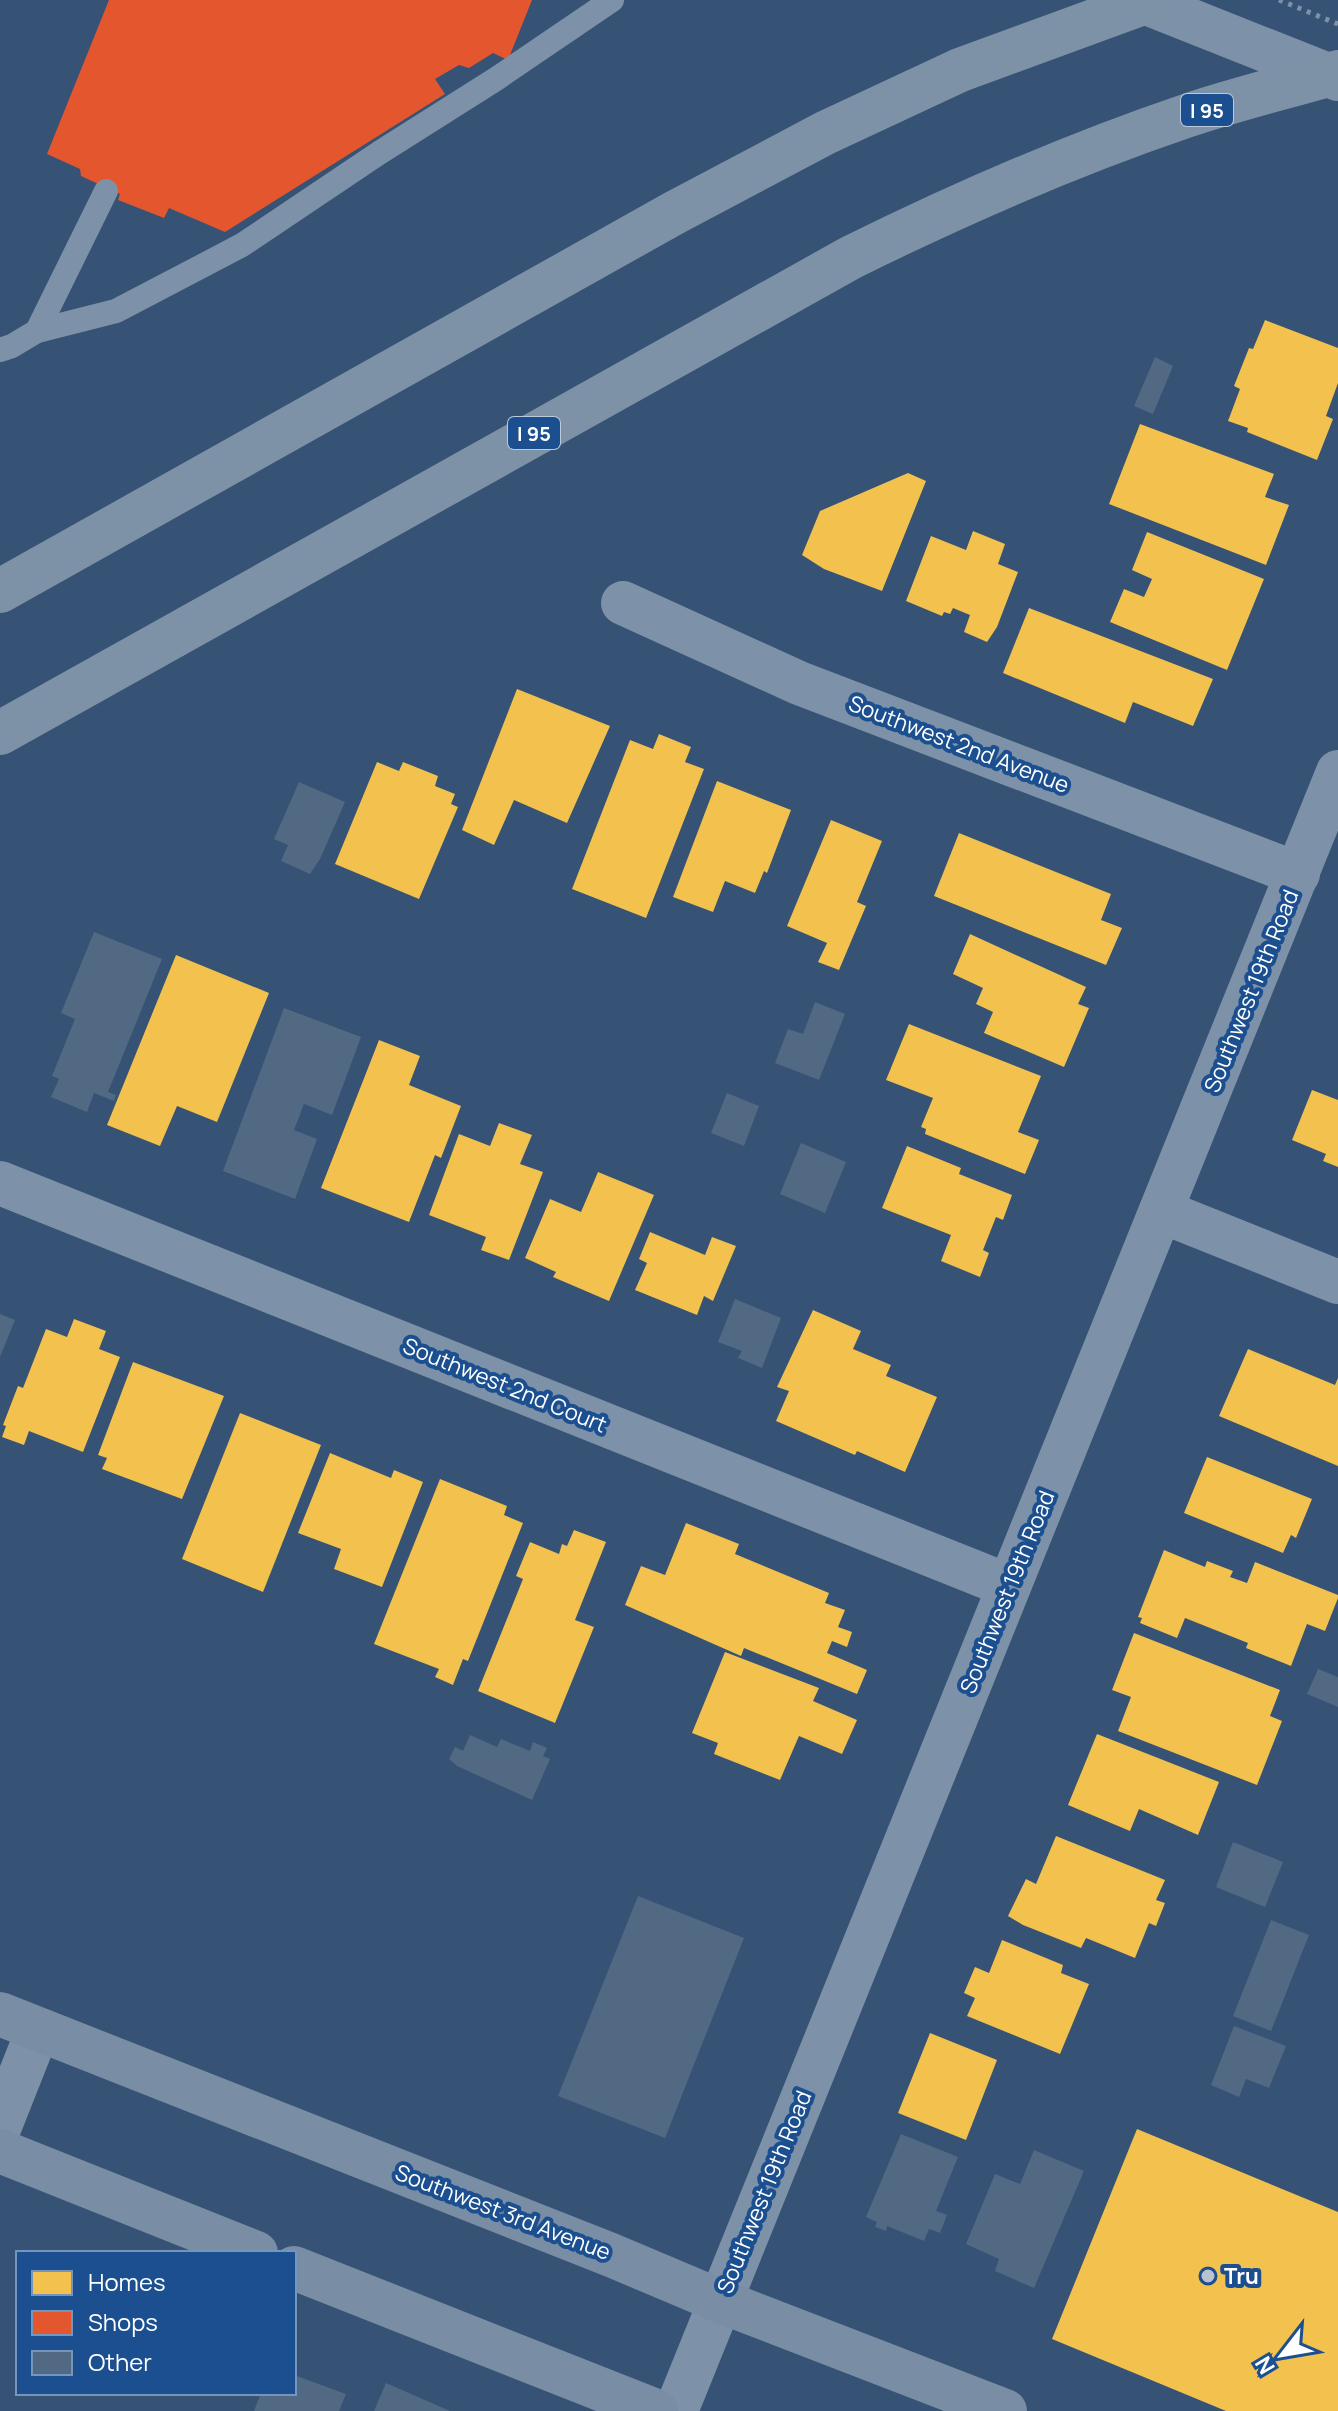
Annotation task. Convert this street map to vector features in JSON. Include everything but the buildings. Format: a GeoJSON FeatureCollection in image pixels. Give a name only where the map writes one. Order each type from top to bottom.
{"type":"FeatureCollection","features":[{"type":"Feature","properties":{"kind":"highway"},"geometry":{"type":"LineString","coordinates":[[0,591],[674,213],[825,133],[974,64],[1151,0]]}},
{"type":"Feature","properties":{"kind":"highway","name":"I 95"},"geometry":{"type":"LineString","coordinates":[[0,733],[850,258],[945,211],[1079,155],[1188,116],[1338,72]]}},
{"type":"Feature","properties":{"kind":"main road","name":"Southwest 3rd Avenue"},"geometry":{"type":"LineString","coordinates":[[19,2022],[1005,2411]]}},
{"type":"Feature","properties":{"kind":"main road"},"geometry":{"type":"LineString","coordinates":[[0,2151],[251,2251]]}},
{"type":"Feature","properties":{"kind":"main road"},"geometry":{"type":"LineString","coordinates":[[296,2269],[656,2411]]}},
{"type":"Feature","properties":{"kind":"street"},"geometry":{"type":"LineString","coordinates":[[1139,0],[1338,79]]}},
{"type":"Feature","properties":{"kind":"street","name":"Southwest 2nd Avenue"},"geometry":{"type":"LineString","coordinates":[[623,603],[799,683],[1298,874]]}},
{"type":"Feature","properties":{"kind":"street","name":"Southwest 19th Road"},"geometry":{"type":"LineString","coordinates":[[676,2411],[1338,772]]}},
{"type":"Feature","properties":{"kind":"street","name":"Southwest 2nd Court"},"geometry":{"type":"LineString","coordinates":[[0,1183],[1009,1586]]}},
{"type":"Feature","properties":{"kind":"street"},"geometry":{"type":"LineString","coordinates":[[1161,1211],[1338,1282]]}},
{"type":"Feature","properties":{"kind":"street"},"geometry":{"type":"LineString","coordinates":[[0,2126],[19,2022]]}},
{"type":"Feature","properties":{"kind":"lane"},"geometry":{"type":"LineString","coordinates":[[0,350],[37,331],[116,311],[242,245],[612,0]]}},
{"type":"Feature","properties":{"kind":"lane"},"geometry":{"type":"LineString","coordinates":[[37,331],[106,191]]}},
{"type":"Feature","properties":{"kind":"path"},"geometry":{"type":"LineString","coordinates":[[1279,0],[1338,24]]}},
{"type":"Feature","properties":{"kind":"place","name":"Tru"},"geometry":{"type":"Point","coordinates":[1208,2276]}}]}
